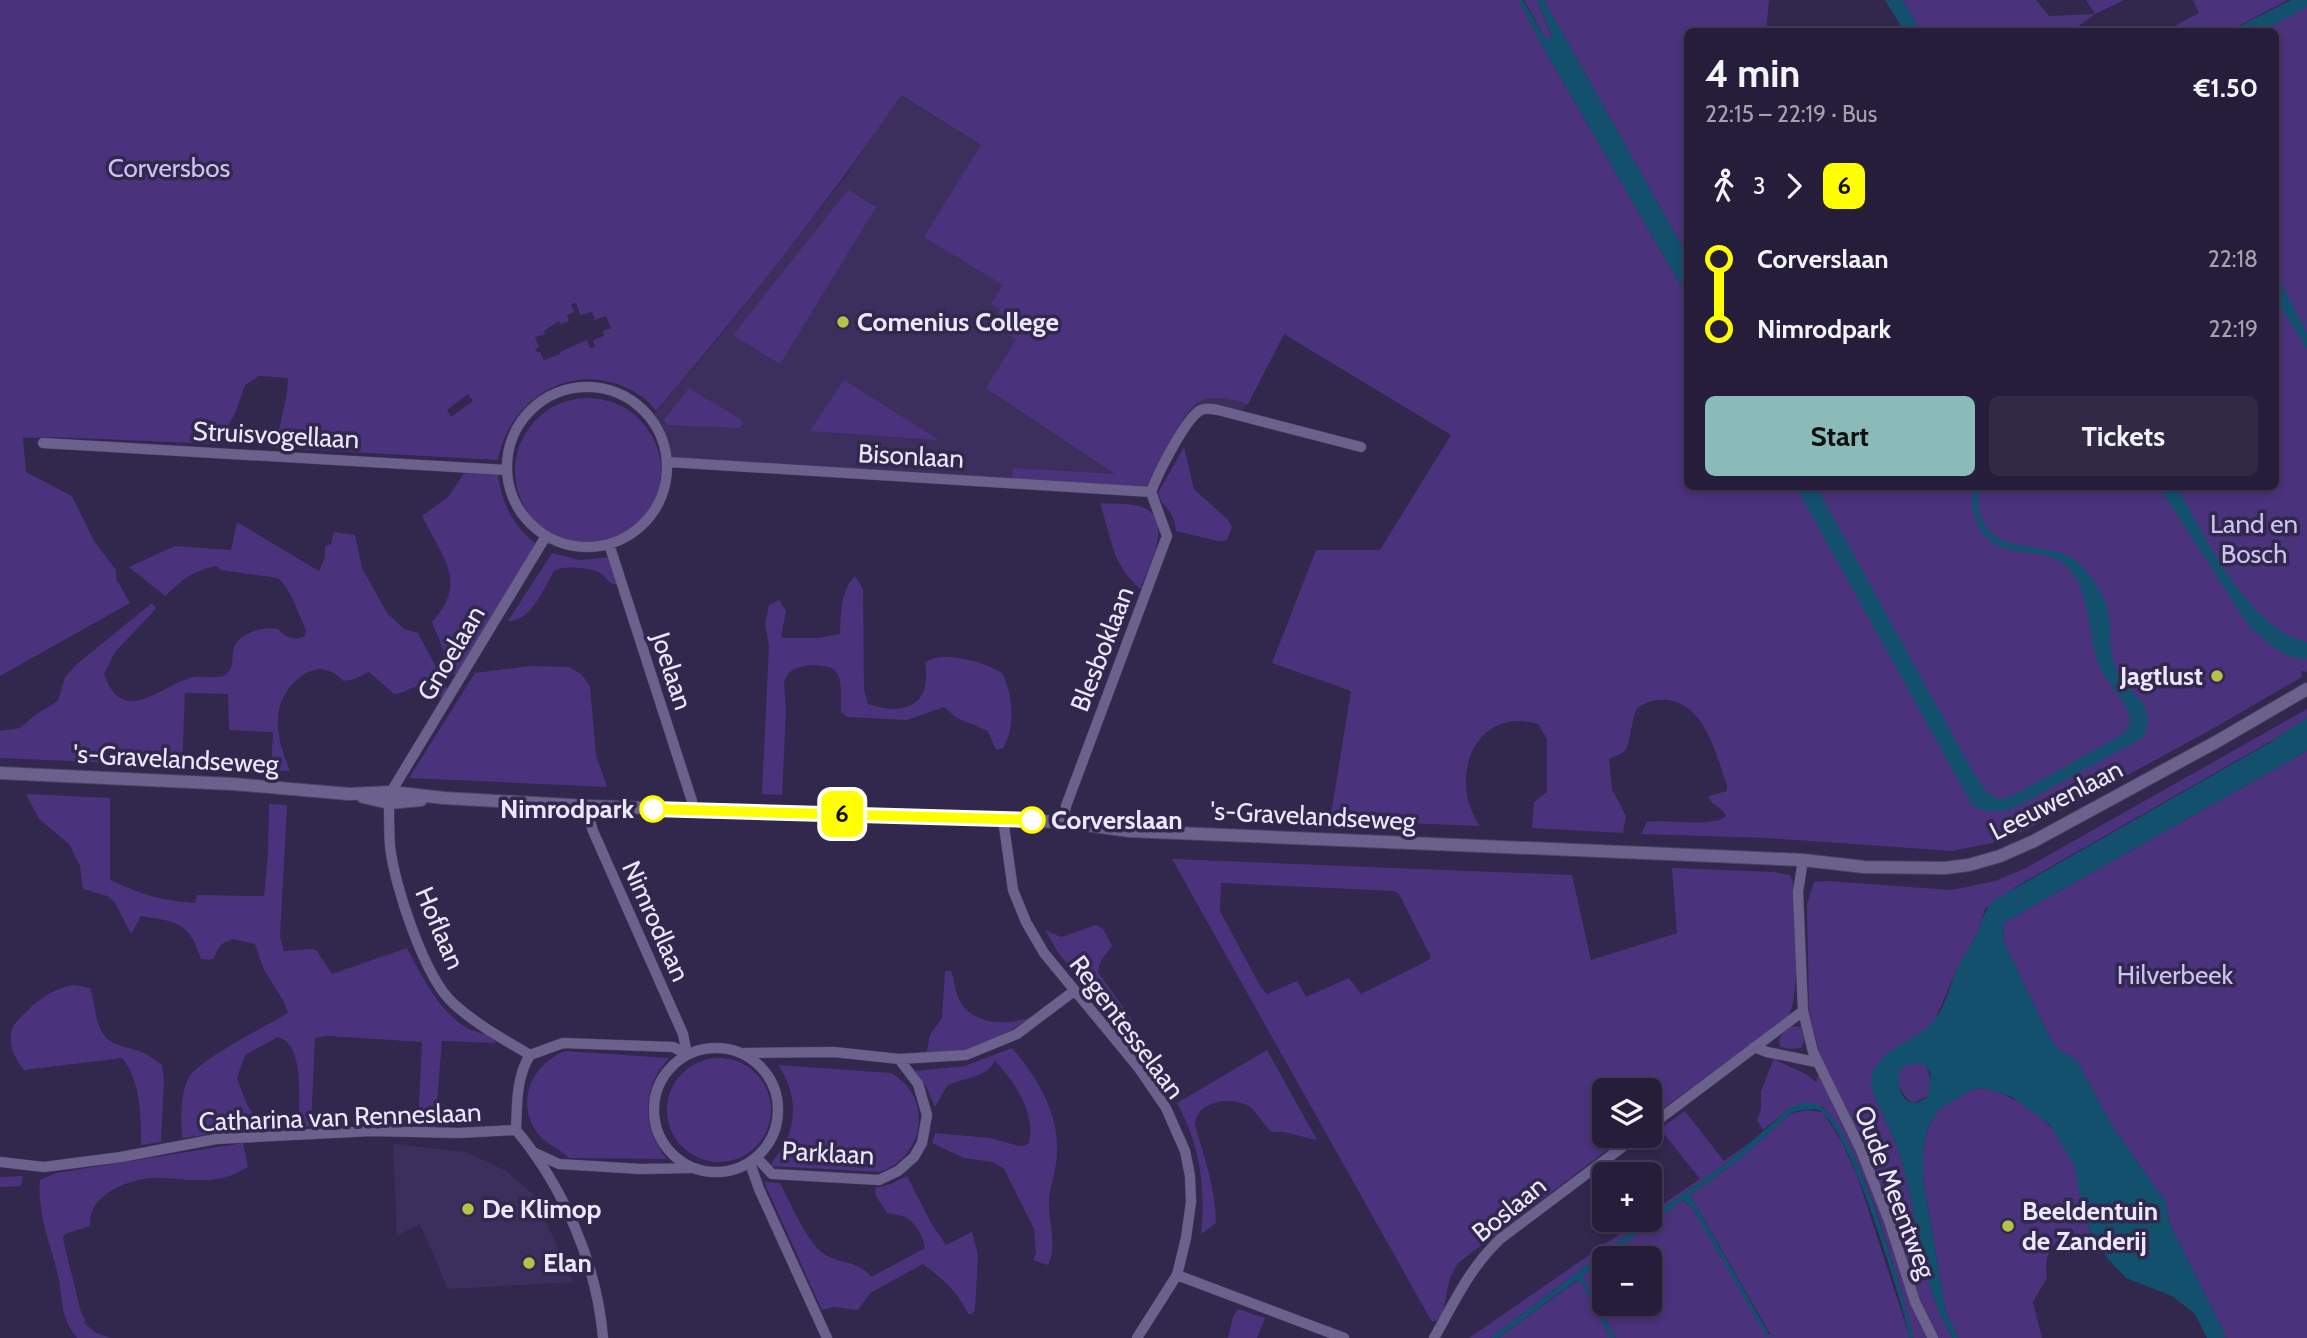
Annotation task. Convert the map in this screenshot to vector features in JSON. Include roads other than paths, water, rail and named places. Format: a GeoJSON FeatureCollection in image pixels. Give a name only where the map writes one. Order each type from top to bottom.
{"type":"FeatureCollection","features":[{"type":"Feature","properties":{"kind":"street"},"geometry":{"type":"LineString","coordinates":[[593,386],[615,391],[635,402],[651,418],[664,443],[667,462],[664,489],[653,514],[633,533],[609,544],[587,547],[566,545],[546,536],[530,524],[517,508],[509,489],[506,470],[509,447],[517,426],[531,409],[560,392],[593,386]]}},
{"type":"Feature","properties":{"kind":"street"},"geometry":{"type":"LineString","coordinates":[[1152,492],[1156,477],[1190,418],[1202,409],[1218,410],[1361,447]]}},
{"type":"Feature","properties":{"kind":"street","name":"Struisvogellaan"},"geometry":{"type":"LineString","coordinates":[[43,443],[506,470]]}},
{"type":"Feature","properties":{"kind":"street","name":"Bisonlaan"},"geometry":{"type":"LineString","coordinates":[[667,462],[1152,492]]}},
{"type":"Feature","properties":{"kind":"street","name":"Blesboklaan"},"geometry":{"type":"LineString","coordinates":[[1063,821],[1066,806],[1167,536],[1152,492]]}},
{"type":"Feature","properties":{"kind":"street","name":"Gnoelaan"},"geometry":{"type":"LineString","coordinates":[[390,797],[546,536]]}},
{"type":"Feature","properties":{"kind":"street","name":"Joelaan"},"geometry":{"type":"LineString","coordinates":[[609,544],[692,800],[690,810]]}},
{"type":"Feature","properties":{"kind":"street","name":"Leeuwenlaan"},"geometry":{"type":"LineString","coordinates":[[1803,860],[1864,867],[1922,869],[1969,865],[2000,856],[2057,829],[2307,689]]}},
{"type":"Feature","properties":{"kind":"street","name":"'s-Gravelandseweg"},"geometry":{"type":"LineString","coordinates":[[0,773],[233,784],[390,797],[690,810],[1063,821],[1130,831],[1803,860]]}},
{"type":"Feature","properties":{"kind":"street","name":"Hoflaan"},"geometry":{"type":"LineString","coordinates":[[390,797],[390,849],[398,883],[428,968],[452,1003],[530,1055]]}},
{"type":"Feature","properties":{"kind":"street","name":"Nimrodlaan"},"geometry":{"type":"LineString","coordinates":[[588,806],[593,831],[683,1034],[687,1054]]}},
{"type":"Feature","properties":{"kind":"street","name":"Regentesselaan"},"geometry":{"type":"LineString","coordinates":[[1003,819],[1013,890],[1021,912],[1044,953],[1138,1067],[1166,1108],[1185,1151],[1191,1202],[1177,1275],[1138,1338]]}},
{"type":"Feature","properties":{"kind":"street","name":"Oude Meentweg"},"geometry":{"type":"LineString","coordinates":[[1803,860],[1798,892],[1802,1011],[1816,1062],[1860,1148],[1889,1221],[1915,1302],[1933,1338]]}},
{"type":"Feature","properties":{"kind":"street"},"geometry":{"type":"LineString","coordinates":[[691,1168],[672,1155],[658,1135],[653,1112],[657,1089],[668,1068],[687,1054],[722,1047],[745,1054],[834,1052],[899,1059],[966,1055],[1017,1034],[1074,991]]}},
{"type":"Feature","properties":{"kind":"street"},"geometry":{"type":"LineString","coordinates":[[1662,1117],[1802,1011]]}},
{"type":"Feature","properties":{"kind":"street"},"geometry":{"type":"LineString","coordinates":[[603,1338],[601,1316],[587,1264],[568,1211],[535,1152],[516,1130],[519,1084],[524,1065],[530,1055],[563,1043],[673,1046],[687,1054]]}},
{"type":"Feature","properties":{"kind":"street"},"geometry":{"type":"LineString","coordinates":[[1754,1047],[1816,1062]]}},
{"type":"Feature","properties":{"kind":"street"},"geometry":{"type":"LineString","coordinates":[[535,1152],[559,1164],[731,1171],[753,1160],[770,1142],[778,1123],[779,1102],[773,1083],[762,1066],[745,1054]]}},
{"type":"Feature","properties":{"kind":"street","name":"Parklaan"},"geometry":{"type":"LineString","coordinates":[[753,1160],[772,1174],[879,1180],[898,1171],[914,1157],[922,1143],[927,1115],[918,1084],[899,1059]]}},
{"type":"Feature","properties":{"kind":"street","name":"Catharina van Renneslaan"},"geometry":{"type":"LineString","coordinates":[[0,1161],[44,1167],[121,1157],[216,1139],[372,1131],[459,1133],[516,1130]]}},
{"type":"Feature","properties":{"kind":"street","name":"Boslaan"},"geometry":{"type":"LineString","coordinates":[[1434,1338],[1468,1276],[1488,1251],[1500,1239],[1621,1148]]}},
{"type":"Feature","properties":{"kind":"street"},"geometry":{"type":"LineString","coordinates":[[753,1160],[759,1189],[827,1338]]}},
{"type":"Feature","properties":{"kind":"street"},"geometry":{"type":"LineString","coordinates":[[1177,1275],[1344,1338]]}},
{"type":"Feature","properties":{"kind":"water"},"geometry":{"type":"Polygon","coordinates":[[[1519,0],[1523,0],[1546,40],[1552,36],[1537,0],[1544,0],[1684,250],[1684,291],[1540,42],[1519,0]]]}},
{"type":"Feature","properties":{"kind":"water"},"geometry":{"type":"Polygon","coordinates":[[[1885,0],[1903,0],[1918,28],[1902,28],[1885,0]]]}},
{"type":"Feature","properties":{"kind":"water"},"geometry":{"type":"Polygon","coordinates":[[[2291,0],[2307,0],[2307,7],[2268,28],[2236,28],[2291,0]]]}},
{"type":"Feature","properties":{"kind":"water"},"geometry":{"type":"Polygon","coordinates":[[[2279,278],[2307,333],[2307,349],[2279,304],[2279,278]]]}},
{"type":"Feature","properties":{"kind":"water"},"geometry":{"type":"Polygon","coordinates":[[[1798,490],[1817,490],[1821,495],[1973,772],[1987,792],[1998,799],[2009,797],[2123,734],[2129,718],[2123,702],[2101,670],[2085,600],[2074,575],[2059,560],[2004,548],[1987,538],[1974,515],[1973,490],[1980,490],[1980,513],[1986,527],[1995,536],[2007,542],[2064,554],[2082,566],[2101,593],[2107,608],[2111,651],[2118,673],[2142,702],[2148,716],[2144,737],[2016,807],[1994,811],[1972,805],[1798,490]]]}},
{"type":"Feature","properties":{"kind":"water"},"geometry":{"type":"Polygon","coordinates":[[[2161,490],[2179,490],[2230,578],[2266,619],[2286,634],[2307,642],[2307,659],[2290,657],[2273,647],[2249,626],[2161,490]]]}},
{"type":"Feature","properties":{"kind":"water"},"geometry":{"type":"Polygon","coordinates":[[[2307,718],[2307,751],[2003,923],[2004,942],[2050,1038],[2058,1049],[2077,1061],[2113,1127],[2165,1201],[2170,1224],[2227,1338],[2207,1338],[2195,1314],[2172,1296],[2126,1278],[2095,1240],[2083,1214],[2074,1165],[2050,1125],[2012,1097],[1985,1088],[1973,1089],[1938,1110],[1928,1128],[1923,1151],[1923,1177],[1946,1312],[1959,1338],[1953,1338],[1933,1296],[1899,1152],[1871,1087],[1878,1063],[1927,1028],[1935,1019],[1957,969],[1985,914],[1996,899],[2269,743],[2307,718]],[[1912,1064],[1902,1068],[1898,1079],[1907,1100],[1919,1102],[1928,1096],[1931,1074],[1924,1064],[1912,1064]]]}},
{"type":"Feature","properties":{"kind":"water"},"geometry":{"type":"Polygon","coordinates":[[[1803,1103],[1816,1104],[1823,1108],[1837,1125],[1851,1150],[1878,1216],[1914,1338],[1910,1338],[1896,1287],[1860,1182],[1833,1125],[1820,1110],[1801,1110],[1790,1114],[1735,1163],[1690,1195],[1770,1336],[1767,1337],[1691,1206],[1683,1200],[1662,1216],[1662,1209],[1724,1165],[1790,1108],[1803,1103]]]}},
{"type":"Feature","properties":{"kind":"water"},"geometry":{"type":"Polygon","coordinates":[[[1631,1232],[1640,1232],[1622,1246],[1612,1246],[1631,1232]]]}},
{"type":"Feature","properties":{"kind":"water"},"geometry":{"type":"Polygon","coordinates":[[[1592,1261],[1592,1268],[1582,1276],[1592,1294],[1592,1303],[1577,1280],[1498,1338],[1490,1338],[1592,1261]]]}},
{"type":"Feature","properties":{"kind":"water"},"geometry":{"type":"Polygon","coordinates":[[[1599,1316],[1604,1316],[1616,1338],[1611,1338],[1599,1316]]]}},
{"type":"Feature","properties":{"kind":"place","name":"Comenius College"},"geometry":{"type":"Point","coordinates":[843,322]}},
{"type":"Feature","properties":{"kind":"place","name":"Jagtlust"},"geometry":{"type":"Point","coordinates":[2217,676]}},
{"type":"Feature","properties":{"kind":"place","name":"Nimrodpark"},"geometry":{"type":"Point","coordinates":[653,809]}},
{"type":"Feature","properties":{"kind":"place","name":"Corverslaan"},"geometry":{"type":"Point","coordinates":[1032,820]}},
{"type":"Feature","properties":{"kind":"place","name":"De Klimop"},"geometry":{"type":"Point","coordinates":[468,1209]}},
{"type":"Feature","properties":{"kind":"place","name":"Beeldentuin de Zanderij"},"geometry":{"type":"Point","coordinates":[2008,1226]}},
{"type":"Feature","properties":{"kind":"place","name":"Elan"},"geometry":{"type":"Point","coordinates":[529,1263]}},
{"type":"Feature","properties":{"kind":"park label","name":"Corversbos"},"geometry":{"type":"Point","coordinates":[169,168]}},
{"type":"Feature","properties":{"kind":"park label","name":"Land en Bosch"},"geometry":{"type":"Point","coordinates":[2254,539]}},
{"type":"Feature","properties":{"kind":"park label","name":"Hilverbeek"},"geometry":{"type":"Point","coordinates":[2175,975]}}]}
